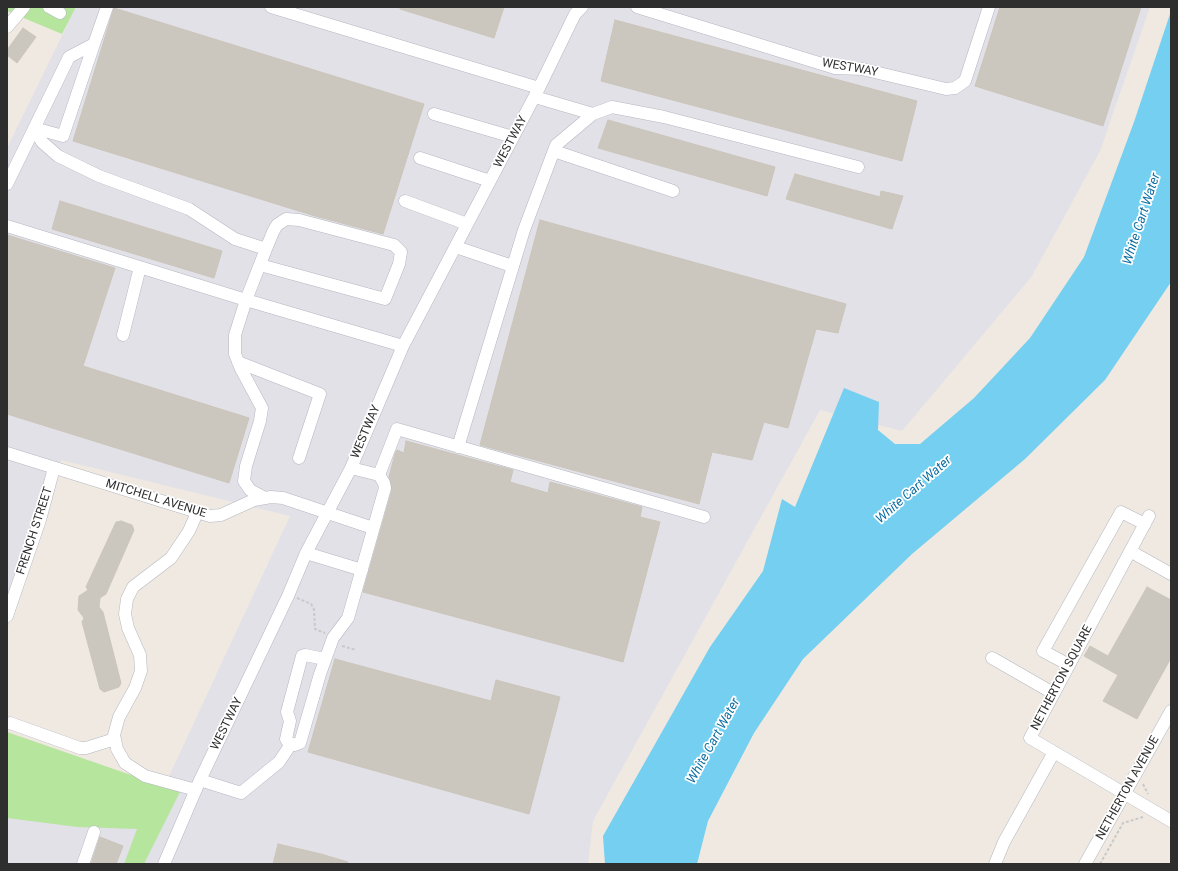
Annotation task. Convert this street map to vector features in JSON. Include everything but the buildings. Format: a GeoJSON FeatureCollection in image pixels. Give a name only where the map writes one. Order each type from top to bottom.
{"type":"FeatureCollection","features":[{"type":"Feature","properties":{"kind":"street"},"geometry":{"type":"LineString","coordinates":[[7,27],[24,7]]}},
{"type":"Feature","properties":{"kind":"street"},"geometry":{"type":"LineString","coordinates":[[49,7],[60,13]]}},
{"type":"Feature","properties":{"kind":"street"},"geometry":{"type":"LineString","coordinates":[[34,128],[63,136],[107,7]]}},
{"type":"Feature","properties":{"kind":"street"},"geometry":{"type":"LineString","coordinates":[[271,7],[537,92],[593,114]]}},
{"type":"Feature","properties":{"kind":"street","name":"WESTWAY"},"geometry":{"type":"LineString","coordinates":[[164,864],[198,785],[288,596],[306,553],[351,468],[403,346],[537,92],[575,14],[582,7]]}},
{"type":"Feature","properties":{"kind":"street","name":"WESTWAY"},"geometry":{"type":"LineString","coordinates":[[637,7],[835,68],[862,69],[946,89],[955,88],[965,80],[988,7]]}},
{"type":"Feature","properties":{"kind":"street"},"geometry":{"type":"LineString","coordinates":[[7,184],[69,57],[94,44]]}},
{"type":"Feature","properties":{"kind":"street"},"geometry":{"type":"LineString","coordinates":[[458,447],[512,266],[556,145],[593,114],[612,107],[664,117],[858,167]]}},
{"type":"Feature","properties":{"kind":"street"},"geometry":{"type":"LineString","coordinates":[[434,114],[513,138]]}},
{"type":"Feature","properties":{"kind":"street"},"geometry":{"type":"LineString","coordinates":[[34,128],[42,142],[58,156],[99,176],[189,209],[235,239],[266,250]]}},
{"type":"Feature","properties":{"kind":"street"},"geometry":{"type":"LineString","coordinates":[[554,151],[673,190]]}},
{"type":"Feature","properties":{"kind":"street"},"geometry":{"type":"LineString","coordinates":[[420,158],[490,181]]}},
{"type":"Feature","properties":{"kind":"street"},"geometry":{"type":"LineString","coordinates":[[405,201],[467,224]]}},
{"type":"Feature","properties":{"kind":"street"},"geometry":{"type":"LineString","coordinates":[[260,265],[385,300],[399,264],[401,252],[394,245],[299,220],[286,219],[278,225],[273,232],[246,300],[235,335],[235,354],[262,408],[260,421],[246,466],[244,481],[250,490],[265,498]]}},
{"type":"Feature","properties":{"kind":"street"},"geometry":{"type":"LineString","coordinates":[[7,226],[246,300],[403,346]]}},
{"type":"Feature","properties":{"kind":"street"},"geometry":{"type":"LineString","coordinates":[[456,247],[512,266]]}},
{"type":"Feature","properties":{"kind":"street"},"geometry":{"type":"LineString","coordinates":[[123,335],[140,267]]}},
{"type":"Feature","properties":{"kind":"street"},"geometry":{"type":"LineString","coordinates":[[238,362],[320,394],[299,458]]}},
{"type":"Feature","properties":{"kind":"street"},"geometry":{"type":"LineString","coordinates":[[379,475],[398,429],[704,517]]}},
{"type":"Feature","properties":{"kind":"street","name":"MITCHELL AVENUE"},"geometry":{"type":"LineString","coordinates":[[7,453],[210,516],[221,515],[254,500],[265,498],[283,498],[373,528]]}},
{"type":"Feature","properties":{"kind":"street","name":"FRENCH STREET"},"geometry":{"type":"LineString","coordinates":[[7,616],[40,520],[54,468]]}},
{"type":"Feature","properties":{"kind":"street"},"geometry":{"type":"LineString","coordinates":[[325,659],[305,655],[302,656],[287,712],[290,721],[286,739],[292,744],[298,745],[300,743],[325,659],[333,638],[348,618],[385,488],[379,475],[351,468]]}},
{"type":"Feature","properties":{"kind":"street","name":"NETHERTON SQUARE"},"geometry":{"type":"LineString","coordinates":[[1068,665],[1043,651],[1121,512],[1147,520],[1030,738],[1171,821]]}},
{"type":"Feature","properties":{"kind":"street"},"geometry":{"type":"LineString","coordinates":[[197,513],[189,531],[171,558],[133,587],[127,600],[125,614],[128,628],[140,655],[141,671],[135,688],[119,717],[115,739],[117,749],[124,763],[145,776],[241,793],[279,762],[292,744]]}},
{"type":"Feature","properties":{"kind":"street"},"geometry":{"type":"LineString","coordinates":[[1130,551],[1171,574]]}},
{"type":"Feature","properties":{"kind":"street"},"geometry":{"type":"LineString","coordinates":[[306,553],[362,570]]}},
{"type":"Feature","properties":{"kind":"street"},"geometry":{"type":"LineString","coordinates":[[992,658],[1053,693]]}},
{"type":"Feature","properties":{"kind":"street","name":"NETHERTON AVENUE"},"geometry":{"type":"LineString","coordinates":[[1085,864],[1171,711]]}},
{"type":"Feature","properties":{"kind":"street"},"geometry":{"type":"LineString","coordinates":[[10,723],[80,748],[86,748],[115,739]]}},
{"type":"Feature","properties":{"kind":"street"},"geometry":{"type":"LineString","coordinates":[[995,864],[1004,842],[1054,752]]}},
{"type":"Feature","properties":{"kind":"street"},"geometry":{"type":"LineString","coordinates":[[83,864],[94,832]]}},
{"type":"Feature","properties":{"kind":"path"},"geometry":{"type":"LineString","coordinates":[[288,596],[311,604],[314,609],[315,629],[333,638],[339,645],[356,650]]}},
{"type":"Feature","properties":{"kind":"path"},"geometry":{"type":"LineString","coordinates":[[1100,864],[1123,823],[1157,812],[1143,785],[1145,780]]}},
{"type":"Feature","properties":{"kind":"shaded area"},"geometry":{"type":"Polygon","coordinates":[[[76,7],[1150,7],[1100,151],[1032,276],[902,431],[820,410],[593,821],[588,864],[7,864],[7,732],[164,787],[290,516],[61,460],[7,630],[7,148],[76,7]]]}},
{"type":"Feature","properties":{"kind":"green space"},"geometry":{"type":"Polygon","coordinates":[[[7,7],[76,7],[62,34],[7,11],[7,7]]]}},
{"type":"Feature","properties":{"kind":"green space"},"geometry":{"type":"Polygon","coordinates":[[[7,732],[180,792],[144,864],[124,864],[137,829],[77,827],[7,818],[7,732]]]}},
{"type":"Feature","properties":{"kind":"water","name":"White Cart Water"},"geometry":{"type":"Polygon","coordinates":[[[1171,11],[1171,282],[1105,380],[1025,459],[912,554],[803,659],[754,733],[708,821],[697,864],[605,864],[603,836],[710,647],[763,571],[782,499],[795,507],[844,388],[879,402],[878,430],[895,444],[920,444],[974,398],[1030,338],[1084,257],[1134,122],[1171,11]]]}}]}
